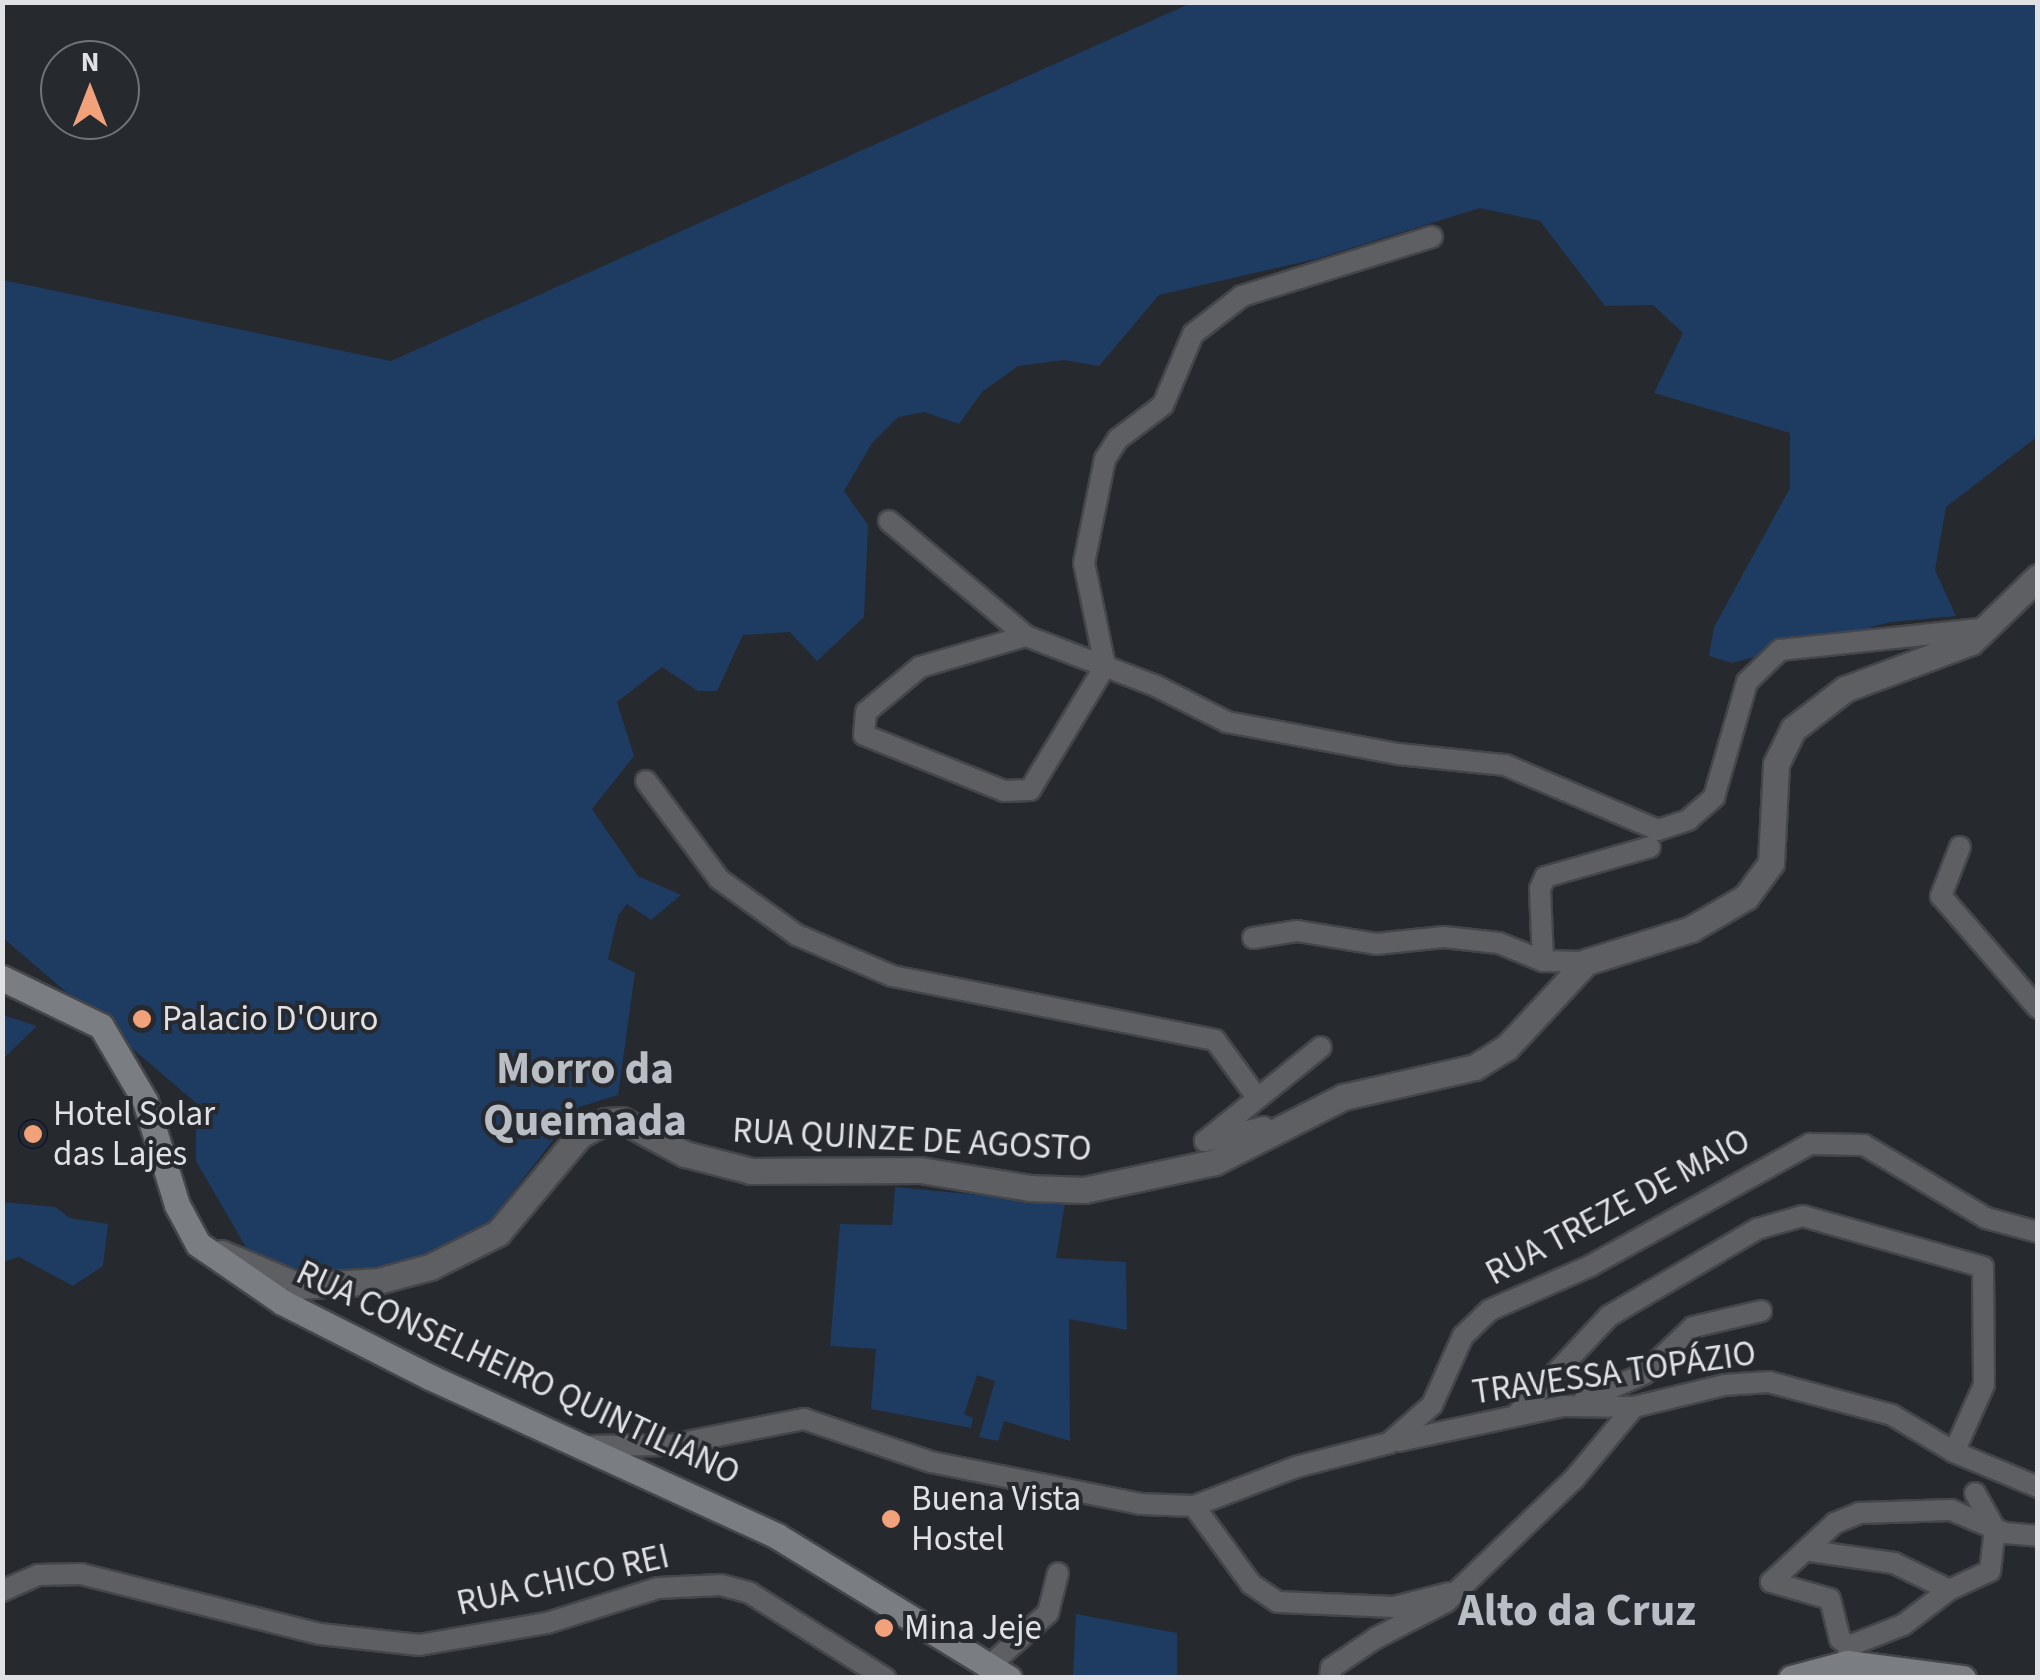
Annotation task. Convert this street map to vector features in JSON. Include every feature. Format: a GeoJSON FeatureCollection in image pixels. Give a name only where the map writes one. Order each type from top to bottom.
{"type":"FeatureCollection","features":[{"type":"Feature","properties":{"kind":"main road","name":"RUA CONSELHEIRO QUINTILIANO"},"geometry":{"type":"LineString","coordinates":[[2,978],[101,1026],[145,1101],[177,1205],[198,1244],[282,1302],[576,1446],[670,1482],[777,1536],[998,1672]]}},
{"type":"Feature","properties":{"kind":"main road"},"geometry":{"type":"LineString","coordinates":[[1791,1678],[1863,1662],[1963,1678]]}},
{"type":"Feature","properties":{"kind":"street"},"geometry":{"type":"LineString","coordinates":[[1026,636],[920,666],[866,712],[864,735],[1024,794],[1047,766],[1105,666],[1084,563],[1103,468],[1118,439],[1162,405],[1193,334],[1242,296],[1432,237]]}},
{"type":"Feature","properties":{"kind":"street"},"geometry":{"type":"LineString","coordinates":[[889,522],[1026,636],[1258,730],[1519,770],[1658,830],[1688,820],[1714,797],[1747,682],[1780,650],[1991,628]]}},
{"type":"Feature","properties":{"kind":"street","name":"RUA QUINZE DE AGOSTO"},"geometry":{"type":"LineString","coordinates":[[198,1244],[299,1286],[378,1281],[430,1267],[498,1233],[580,1136],[606,1121],[622,1120],[684,1154],[752,1171],[920,1170],[1055,1191],[1122,1184],[1215,1162],[1322,1106],[1493,1058],[1586,962],[1691,930],[1746,898],[1771,863],[1776,764],[1793,729],[1823,700],[1946,654],[1991,628],[2038,577]]}},
{"type":"Feature","properties":{"kind":"street"},"geometry":{"type":"LineString","coordinates":[[646,781],[719,879],[796,936],[892,976],[1215,1040],[1256,1096]]}},
{"type":"Feature","properties":{"kind":"street"},"geometry":{"type":"LineString","coordinates":[[1544,962],[1540,889],[1545,877],[1650,847]]}},
{"type":"Feature","properties":{"kind":"street"},"geometry":{"type":"LineString","coordinates":[[1960,847],[1940,896],[2038,1008]]}},
{"type":"Feature","properties":{"kind":"street"},"geometry":{"type":"LineString","coordinates":[[1253,938],[1297,931],[1376,944],[1444,937],[1499,943],[1544,962],[1586,962]]}},
{"type":"Feature","properties":{"kind":"street"},"geometry":{"type":"LineString","coordinates":[[1320,1046],[1208,1133],[1206,1142],[1322,1106]]}},
{"type":"Feature","properties":{"kind":"street","name":"RUA TREZE DE MAIO"},"geometry":{"type":"LineString","coordinates":[[576,1446],[671,1445],[804,1419],[932,1462],[1141,1504],[1194,1506],[1296,1467],[1390,1443],[1432,1406],[1464,1336],[1490,1310],[1590,1266],[1810,1144],[1864,1145],[1986,1218],[2038,1232]]}},
{"type":"Feature","properties":{"kind":"street"},"geometry":{"type":"LineString","coordinates":[[1517,1414],[1582,1340],[1636,1298],[1757,1229],[1803,1216],[1983,1267],[1984,1385],[1954,1452]]}},
{"type":"Feature","properties":{"kind":"street"},"geometry":{"type":"LineString","coordinates":[[1563,1406],[1644,1374],[1692,1327],[1761,1311]]}},
{"type":"Feature","properties":{"kind":"street","name":"TRAVESSA TOPÁZIO"},"geometry":{"type":"LineString","coordinates":[[1390,1443],[1563,1406],[1634,1408],[1724,1384],[1770,1382],[1865,1405],[1954,1452],[2038,1488]]}},
{"type":"Feature","properties":{"kind":"street"},"geometry":{"type":"LineString","coordinates":[[1330,1678],[1331,1668],[1436,1610],[1541,1513],[1634,1408]]}},
{"type":"Feature","properties":{"kind":"street"},"geometry":{"type":"LineString","coordinates":[[1975,1493],[1995,1529],[1990,1571],[1949,1590],[1863,1662],[1840,1639],[1830,1599],[1771,1582],[1810,1551],[1834,1523],[1884,1510],[1951,1510],[1995,1529],[2038,1536]]}},
{"type":"Feature","properties":{"kind":"street"},"geometry":{"type":"LineString","coordinates":[[1194,1506],[1251,1584],[1278,1602],[1394,1607],[1453,1592]]}},
{"type":"Feature","properties":{"kind":"street"},"geometry":{"type":"LineString","coordinates":[[1810,1551],[1894,1563],[1949,1590]]}},
{"type":"Feature","properties":{"kind":"street"},"geometry":{"type":"LineString","coordinates":[[998,1672],[1048,1613],[1058,1573]]}},
{"type":"Feature","properties":{"kind":"street","name":"RUA CHICO REI"},"geometry":{"type":"LineString","coordinates":[[2,1591],[38,1576],[82,1574],[320,1634],[418,1645],[547,1623],[658,1588],[721,1585],[750,1593],[885,1678]]}},
{"type":"Feature","properties":{"kind":"shaded area"},"geometry":{"type":"Polygon","coordinates":[[[1191,3],[2037,3],[2037,437],[1946,507],[1935,570],[1956,616],[1891,622],[1732,663],[1709,656],[1714,627],[1790,488],[1790,433],[1654,393],[1683,333],[1653,305],[1605,306],[1540,221],[1480,208],[1316,259],[1159,295],[1099,366],[1064,360],[1018,366],[982,392],[959,424],[924,412],[898,417],[872,443],[844,491],[868,525],[864,617],[817,661],[790,632],[743,635],[717,691],[698,691],[662,667],[617,702],[634,756],[592,809],[638,876],[681,895],[651,920],[627,904],[618,916],[608,959],[635,973],[618,1095],[579,1107],[491,1220],[454,1249],[352,1277],[294,1275],[247,1249],[196,1161],[196,1103],[3,938],[3,280],[391,361],[1191,3]]]}},
{"type":"Feature","properties":{"kind":"shaded area"},"geometry":{"type":"Polygon","coordinates":[[[2,1015],[37,1026],[3,1059],[2,1015]]]}},
{"type":"Feature","properties":{"kind":"shaded area","name":"Hotel Solar das Lajes"},"geometry":{"type":"Polygon","coordinates":[[[33,1119],[47,1128],[48,1134],[39,1148],[33,1149],[19,1140],[18,1134],[27,1120],[33,1119]]]}},
{"type":"Feature","properties":{"kind":"shaded area"},"geometry":{"type":"Polygon","coordinates":[[[895,1187],[1065,1203],[1056,1258],[1126,1262],[1127,1330],[1069,1319],[1070,1441],[1004,1421],[998,1441],[979,1437],[995,1381],[977,1375],[964,1414],[973,1418],[971,1428],[871,1409],[876,1349],[830,1346],[840,1224],[892,1225],[895,1187]]]}},
{"type":"Feature","properties":{"kind":"shaded area"},"geometry":{"type":"Polygon","coordinates":[[[3,1202],[55,1207],[70,1218],[108,1224],[103,1266],[73,1286],[19,1257],[3,1262],[3,1202]]]}},
{"type":"Feature","properties":{"kind":"shaded area"},"geometry":{"type":"Polygon","coordinates":[[[1076,1614],[1177,1633],[1177,1677],[1073,1677],[1076,1614]]]}},
{"type":"Feature","properties":{"kind":"place","name":"Palacio D'Ouro"},"geometry":{"type":"Point","coordinates":[142,1019]}},
{"type":"Feature","properties":{"kind":"place","name":"Hotel Solar das Lajes"},"geometry":{"type":"Point","coordinates":[33,1134]}},
{"type":"Feature","properties":{"kind":"place","name":"Buena Vista Hostel"},"geometry":{"type":"Point","coordinates":[891,1519]}},
{"type":"Feature","properties":{"kind":"place","name":"Mina Jeje"},"geometry":{"type":"Point","coordinates":[884,1628]}},
{"type":"Feature","properties":{"kind":"district","name":"Morro da Queimada"},"geometry":{"type":"Point","coordinates":[585,1096]}},
{"type":"Feature","properties":{"kind":"district","name":"Alto da Cruz"},"geometry":{"type":"Point","coordinates":[1577,1612]}}]}
